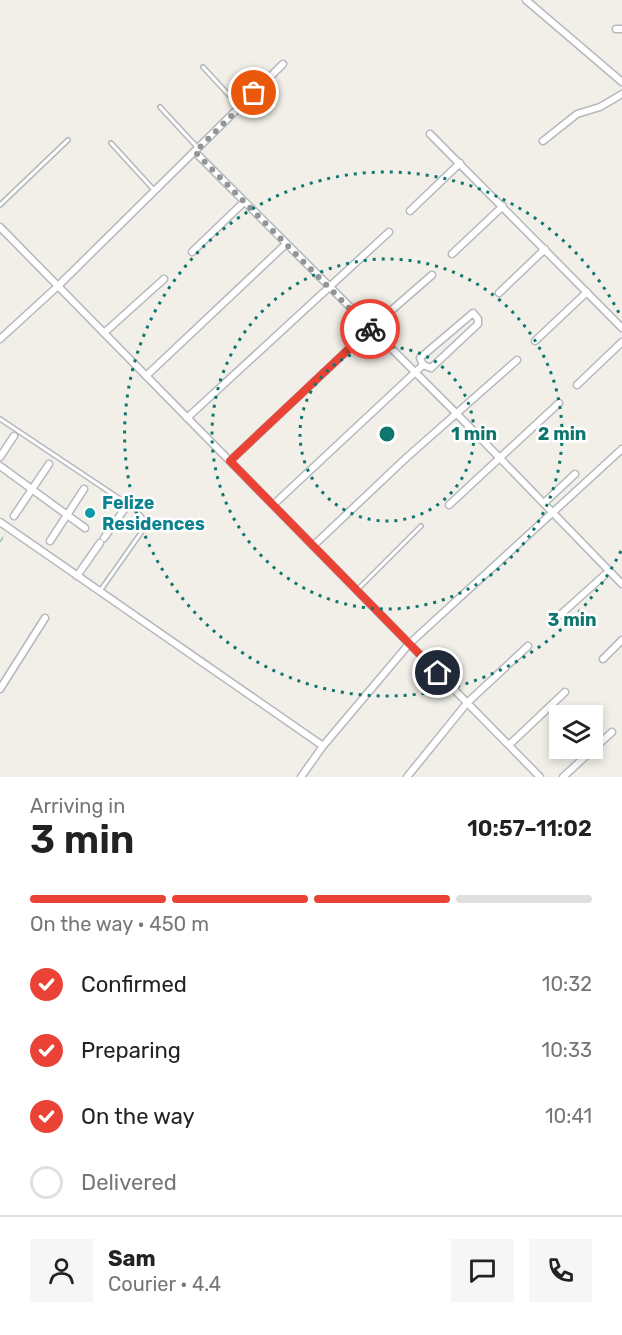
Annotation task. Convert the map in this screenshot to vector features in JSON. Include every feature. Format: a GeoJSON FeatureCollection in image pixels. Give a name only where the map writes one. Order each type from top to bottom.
{"type":"FeatureCollection","features":[{"type":"Feature","properties":{"kind":"street"},"geometry":{"type":"LineString","coordinates":[[526,0],[622,82]]}},
{"type":"Feature","properties":{"kind":"street"},"geometry":{"type":"LineString","coordinates":[[0,339],[58,286],[283,64]]}},
{"type":"Feature","properties":{"kind":"street"},"geometry":{"type":"LineString","coordinates":[[543,141],[578,114],[600,107],[622,94]]}},
{"type":"Feature","properties":{"kind":"street"},"geometry":{"type":"LineString","coordinates":[[430,134],[622,328]]}},
{"type":"Feature","properties":{"kind":"street"},"geometry":{"type":"LineString","coordinates":[[196,150],[244,202],[413,373],[456,413],[622,584]]}},
{"type":"Feature","properties":{"kind":"street"},"geometry":{"type":"LineString","coordinates":[[410,212],[460,163]]}},
{"type":"Feature","properties":{"kind":"street"},"geometry":{"type":"LineString","coordinates":[[192,252],[244,202]]}},
{"type":"Feature","properties":{"kind":"street"},"geometry":{"type":"LineString","coordinates":[[452,254],[503,206]]}},
{"type":"Feature","properties":{"kind":"street"},"geometry":{"type":"LineString","coordinates":[[0,227],[540,777]]}},
{"type":"Feature","properties":{"kind":"street"},"geometry":{"type":"LineString","coordinates":[[187,418],[327,286],[389,232]]}},
{"type":"Feature","properties":{"kind":"street"},"geometry":{"type":"LineString","coordinates":[[146,376],[286,244]]}},
{"type":"Feature","properties":{"kind":"street"},"geometry":{"type":"LineString","coordinates":[[498,293],[545,249]]}},
{"type":"Feature","properties":{"kind":"street"},"geometry":{"type":"LineString","coordinates":[[230,461],[370,329],[432,275]]}},
{"type":"Feature","properties":{"kind":"street"},"geometry":{"type":"LineString","coordinates":[[104,333],[164,279]]}},
{"type":"Feature","properties":{"kind":"street"},"geometry":{"type":"LineString","coordinates":[[535,341],[587,292]]}},
{"type":"Feature","properties":{"kind":"street"},"geometry":{"type":"LineString","coordinates":[[473,314],[478,319],[478,324],[431,368],[423,365],[420,358],[469,315],[473,314]]}},
{"type":"Feature","properties":{"kind":"street"},"geometry":{"type":"LineString","coordinates":[[577,385],[622,342]]}},
{"type":"Feature","properties":{"kind":"street"},"geometry":{"type":"LineString","coordinates":[[314,546],[456,413],[517,360]]}},
{"type":"Feature","properties":{"kind":"street"},"geometry":{"type":"LineString","coordinates":[[273,505],[423,365]]}},
{"type":"Feature","properties":{"kind":"street"},"geometry":{"type":"LineString","coordinates":[[449,505],[559,403]]}},
{"type":"Feature","properties":{"kind":"street"},"geometry":{"type":"LineString","coordinates":[[0,458],[14,436]]}},
{"type":"Feature","properties":{"kind":"street"},"geometry":{"type":"LineString","coordinates":[[301,777],[323,746],[409,644],[622,449]]}},
{"type":"Feature","properties":{"kind":"street"},"geometry":{"type":"LineString","coordinates":[[14,516],[49,464]]}},
{"type":"Feature","properties":{"kind":"street"},"geometry":{"type":"LineString","coordinates":[[0,466],[85,528]]}},
{"type":"Feature","properties":{"kind":"street"},"geometry":{"type":"LineString","coordinates":[[544,502],[575,474]]}},
{"type":"Feature","properties":{"kind":"street"},"geometry":{"type":"LineString","coordinates":[[50,541],[84,489]]}},
{"type":"Feature","properties":{"kind":"street"},"geometry":{"type":"LineString","coordinates":[[77,576],[128,504]]}},
{"type":"Feature","properties":{"kind":"street"},"geometry":{"type":"LineString","coordinates":[[0,522],[323,746]]}},
{"type":"Feature","properties":{"kind":"street"},"geometry":{"type":"LineString","coordinates":[[560,615],[609,571]]}},
{"type":"Feature","properties":{"kind":"street"},"geometry":{"type":"LineString","coordinates":[[0,689],[45,618]]}},
{"type":"Feature","properties":{"kind":"street"},"geometry":{"type":"LineString","coordinates":[[603,659],[622,640]]}},
{"type":"Feature","properties":{"kind":"street"},"geometry":{"type":"LineString","coordinates":[[407,777],[467,703],[528,646]]}},
{"type":"Feature","properties":{"kind":"street"},"geometry":{"type":"LineString","coordinates":[[509,746],[565,692]]}},
{"type":"Feature","properties":{"kind":"street"},"geometry":{"type":"LineString","coordinates":[[564,777],[612,732]]}},
{"type":"Feature","properties":{"kind":"lane"},"geometry":{"type":"LineString","coordinates":[[203,68],[240,107]]}},
{"type":"Feature","properties":{"kind":"lane"},"geometry":{"type":"LineString","coordinates":[[160,107],[196,150]]}},
{"type":"Feature","properties":{"kind":"lane"},"geometry":{"type":"LineString","coordinates":[[0,205],[68,140]]}},
{"type":"Feature","properties":{"kind":"lane"},"geometry":{"type":"LineString","coordinates":[[111,143],[155,191]]}},
{"type":"Feature","properties":{"kind":"lane"},"geometry":{"type":"LineString","coordinates":[[0,419],[128,504],[141,516],[143,530],[100,591]]}},
{"type":"Feature","properties":{"kind":"lane"},"geometry":{"type":"LineString","coordinates":[[357,590],[422,526]]}},
{"type":"Feature","properties":{"kind":"path"},"geometry":{"type":"LineString","coordinates":[[0,542],[8,528]]}},
{"type":"Feature","properties":{"kind":"way so far"},"geometry":{"type":"LineString","coordinates":[[254,93],[195,152],[370,329]]}},
{"type":"Feature","properties":{"kind":"place","name":"Felize Residences"},"geometry":{"type":"Point","coordinates":[90,513]}},
{"type":"Feature","properties":{"kind":"route"},"geometry":{"type":"LineString","coordinates":[[370,329],[230,461],[438,673]]}}]}
